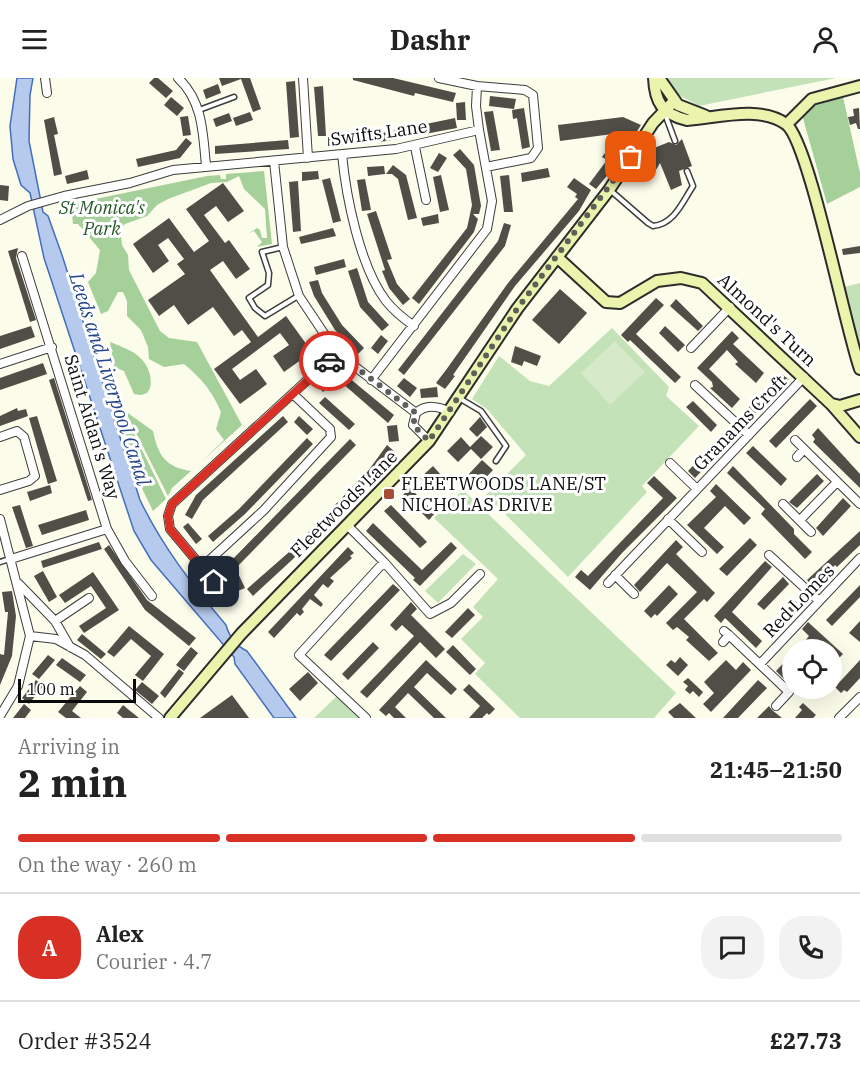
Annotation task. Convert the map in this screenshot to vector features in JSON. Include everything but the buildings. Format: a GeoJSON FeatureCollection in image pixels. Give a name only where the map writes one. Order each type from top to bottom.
{"type":"FeatureCollection","features":[{"type":"Feature","properties":{"kind":"street"},"geometry":{"type":"LineString","coordinates":[[45,78],[47,93]]}},
{"type":"Feature","properties":{"kind":"street"},"geometry":{"type":"LineString","coordinates":[[178,78],[191,94],[199,110],[206,166]]}},
{"type":"Feature","properties":{"kind":"street"},"geometry":{"type":"LineString","coordinates":[[303,78],[308,158]]}},
{"type":"Feature","properties":{"kind":"street"},"geometry":{"type":"LineString","coordinates":[[439,78],[477,86],[525,90],[534,97],[538,148],[536,154],[531,158],[486,167]]}},
{"type":"Feature","properties":{"kind":"street"},"geometry":{"type":"LineString","coordinates":[[654,78],[657,102],[664,110],[687,120],[760,115],[786,124],[796,138],[808,172],[842,311],[860,369]]}},
{"type":"Feature","properties":{"kind":"street"},"geometry":{"type":"LineString","coordinates":[[659,78],[674,101],[683,108],[712,118]]}},
{"type":"Feature","properties":{"kind":"street"},"geometry":{"type":"LineString","coordinates":[[371,380],[487,229],[492,201],[479,130],[476,106],[477,86]]}},
{"type":"Feature","properties":{"kind":"street"},"geometry":{"type":"LineString","coordinates":[[786,124],[812,99],[860,86]]}},
{"type":"Feature","properties":{"kind":"street","name":"Fleetwoods Lane"},"geometry":{"type":"LineString","coordinates":[[170,718],[220,656],[429,441],[450,412],[481,361],[609,189],[664,110],[674,101]]}},
{"type":"Feature","properties":{"kind":"street","name":"Swifts Lane"},"geometry":{"type":"LineString","coordinates":[[0,220],[28,206],[130,183],[173,170],[415,147],[479,130]]}},
{"type":"Feature","properties":{"kind":"street"},"geometry":{"type":"LineString","coordinates":[[415,147],[426,200]]}},
{"type":"Feature","properties":{"kind":"street"},"geometry":{"type":"LineString","coordinates":[[342,154],[350,207],[377,286],[394,310],[414,326]]}},
{"type":"Feature","properties":{"kind":"street"},"geometry":{"type":"LineString","coordinates":[[274,161],[283,247],[298,296],[337,353],[416,413]]}},
{"type":"Feature","properties":{"kind":"street","name":"Saint Aidan's Way"},"geometry":{"type":"LineString","coordinates":[[22,256],[107,529],[125,561],[152,597]]}},
{"type":"Feature","properties":{"kind":"street","name":"Almond's Turn"},"geometry":{"type":"LineString","coordinates":[[557,257],[606,302],[620,303],[657,281],[681,278],[702,283],[804,377],[860,437]]}},
{"type":"Feature","properties":{"kind":"street"},"geometry":{"type":"LineString","coordinates":[[691,348],[730,307]]}},
{"type":"Feature","properties":{"kind":"street"},"geometry":{"type":"LineString","coordinates":[[0,364],[52,347]]}},
{"type":"Feature","properties":{"kind":"street"},"geometry":{"type":"LineString","coordinates":[[227,597],[170,529],[168,516],[172,504],[337,353]]}},
{"type":"Feature","properties":{"kind":"street","name":"Granams Croft"},"geometry":{"type":"LineString","coordinates":[[608,583],[804,377]]}},
{"type":"Feature","properties":{"kind":"street"},"geometry":{"type":"LineString","coordinates":[[695,385],[749,435]]}},
{"type":"Feature","properties":{"kind":"street"},"geometry":{"type":"LineString","coordinates":[[202,567],[264,510],[331,437],[330,429],[292,394]]}},
{"type":"Feature","properties":{"kind":"street"},"geometry":{"type":"LineString","coordinates":[[831,404],[840,406],[860,400]]}},
{"type":"Feature","properties":{"kind":"street"},"geometry":{"type":"LineString","coordinates":[[429,441],[413,425],[416,413],[424,408],[436,407],[450,412]]}},
{"type":"Feature","properties":{"kind":"street"},"geometry":{"type":"LineString","coordinates":[[0,437],[17,431],[24,437],[35,476],[29,481],[0,490]]}},
{"type":"Feature","properties":{"kind":"street"},"geometry":{"type":"LineString","coordinates":[[795,440],[860,504]]}},
{"type":"Feature","properties":{"kind":"street"},"geometry":{"type":"LineString","coordinates":[[797,457],[804,449]]}},
{"type":"Feature","properties":{"kind":"street","name":"Granams Croft"},"geometry":{"type":"LineString","coordinates":[[670,464],[697,489]]}},
{"type":"Feature","properties":{"kind":"street"},"geometry":{"type":"LineString","coordinates":[[800,520],[837,482]]}},
{"type":"Feature","properties":{"kind":"street"},"geometry":{"type":"LineString","coordinates":[[783,504],[811,532]]}},
{"type":"Feature","properties":{"kind":"street"},"geometry":{"type":"LineString","coordinates":[[0,519],[30,636],[18,686],[0,716]]}},
{"type":"Feature","properties":{"kind":"street"},"geometry":{"type":"LineString","coordinates":[[668,519],[702,552]]}},
{"type":"Feature","properties":{"kind":"street"},"geometry":{"type":"LineString","coordinates":[[347,525],[384,562],[430,615],[451,603],[480,574]]}},
{"type":"Feature","properties":{"kind":"street"},"geometry":{"type":"LineString","coordinates":[[11,559],[107,529]]}},
{"type":"Feature","properties":{"kind":"street"},"geometry":{"type":"LineString","coordinates":[[769,555],[819,601]]}},
{"type":"Feature","properties":{"kind":"street","name":"Red Lomes"},"geometry":{"type":"LineString","coordinates":[[760,664],[860,558]]}},
{"type":"Feature","properties":{"kind":"street"},"geometry":{"type":"LineString","coordinates":[[366,718],[299,655],[384,562]]}},
{"type":"Feature","properties":{"kind":"street"},"geometry":{"type":"LineString","coordinates":[[615,575],[634,594]]}},
{"type":"Feature","properties":{"kind":"street"},"geometry":{"type":"LineString","coordinates":[[17,582],[55,621],[70,647]]}},
{"type":"Feature","properties":{"kind":"street"},"geometry":{"type":"LineString","coordinates":[[55,621],[89,598]]}},
{"type":"Feature","properties":{"kind":"street"},"geometry":{"type":"LineString","coordinates":[[30,636],[56,639],[86,655],[159,718]]}},
{"type":"Feature","properties":{"kind":"street"},"geometry":{"type":"LineString","coordinates":[[726,636],[789,692],[776,706]]}},
{"type":"Feature","properties":{"kind":"street"},"geometry":{"type":"LineString","coordinates":[[839,718],[860,697]]}},
{"type":"Feature","properties":{"kind":"lane"},"geometry":{"type":"LineString","coordinates":[[199,110],[234,97]]}},
{"type":"Feature","properties":{"kind":"lane"},"geometry":{"type":"LineString","coordinates":[[664,110],[675,141]]}},
{"type":"Feature","properties":{"kind":"lane"},"geometry":{"type":"LineString","coordinates":[[609,189],[648,223],[659,226],[669,222],[693,186],[687,171]]}},
{"type":"Feature","properties":{"kind":"lane"},"geometry":{"type":"LineString","coordinates":[[283,247],[262,252],[269,273],[268,285],[249,298],[255,308],[265,316],[298,296]]}},
{"type":"Feature","properties":{"kind":"lane"},"geometry":{"type":"LineString","coordinates":[[459,398],[481,411],[506,446],[496,461]]}},
{"type":"Feature","properties":{"kind":"lane"},"geometry":{"type":"LineString","coordinates":[[0,562],[11,559]]}},
{"type":"Feature","properties":{"kind":"green space"},"geometry":{"type":"Polygon","coordinates":[[[667,78],[836,78],[699,106],[679,95],[667,78]]]}},
{"type":"Feature","properties":{"kind":"green space"},"geometry":{"type":"Polygon","coordinates":[[[843,97],[860,173],[860,187],[827,204],[803,118],[811,107],[843,97]]]}},
{"type":"Feature","properties":{"kind":"green space","name":"St Monica's Park"},"geometry":{"type":"Polygon","coordinates":[[[264,171],[272,244],[257,247],[262,242],[254,231],[248,234],[257,228],[262,238],[267,238],[265,209],[244,189],[239,176],[227,182],[211,183],[168,199],[157,205],[147,216],[125,224],[120,229],[122,245],[128,255],[129,270],[160,331],[169,338],[197,342],[242,425],[200,463],[224,440],[216,429],[221,412],[218,405],[206,386],[184,364],[164,367],[149,359],[148,347],[141,330],[127,316],[127,301],[123,292],[118,292],[108,311],[101,314],[88,282],[96,273],[100,250],[78,224],[73,224],[71,204],[207,176],[220,175],[221,179],[226,179],[226,174],[264,171]]]}},
{"type":"Feature","properties":{"kind":"green space"},"geometry":{"type":"Polygon","coordinates":[[[860,283],[860,345],[844,287],[860,283]]]}},
{"type":"Feature","properties":{"kind":"green space"},"geometry":{"type":"Polygon","coordinates":[[[612,328],[669,387],[666,396],[699,426],[642,486],[647,492],[568,577],[486,495],[526,455],[487,409],[472,399],[499,356],[530,381],[549,386],[612,328]]]}},
{"type":"Feature","properties":{"kind":"green space"},"geometry":{"type":"Polygon","coordinates":[[[615,341],[645,372],[610,405],[581,373],[615,341]]]}},
{"type":"Feature","properties":{"kind":"green space"},"geometry":{"type":"Polygon","coordinates":[[[110,342],[134,353],[144,362],[151,380],[147,393],[134,394],[124,371],[114,367],[110,342]]]}},
{"type":"Feature","properties":{"kind":"green space"},"geometry":{"type":"Polygon","coordinates":[[[122,409],[166,499],[153,511],[135,474],[116,411],[122,409]]]}},
{"type":"Feature","properties":{"kind":"green space"},"geometry":{"type":"Polygon","coordinates":[[[125,411],[153,431],[160,453],[169,463],[191,471],[172,488],[168,496],[125,411]]]}},
{"type":"Feature","properties":{"kind":"green space"},"geometry":{"type":"Polygon","coordinates":[[[463,490],[676,693],[654,718],[520,718],[475,674],[485,663],[461,639],[483,617],[473,607],[498,579],[434,518],[463,490]]]}},
{"type":"Feature","properties":{"kind":"green space"},"geometry":{"type":"Polygon","coordinates":[[[463,554],[476,564],[438,603],[425,591],[463,554]]]}},
{"type":"Feature","properties":{"kind":"green space"},"geometry":{"type":"Polygon","coordinates":[[[337,696],[361,718],[314,718],[337,696]]]}},
{"type":"Feature","properties":{"kind":"water"},"geometry":{"type":"Polygon","coordinates":[[[17,78],[33,78],[30,95],[29,141],[43,212],[48,216],[62,255],[140,500],[179,565],[226,625],[234,640],[247,651],[296,718],[274,718],[235,664],[234,657],[151,560],[134,531],[44,258],[30,193],[21,185],[13,159],[10,126],[17,78]]]}},
{"type":"Feature","properties":{"kind":"way so far"},"geometry":{"type":"LineString","coordinates":[[329,361],[337,353],[416,413],[413,425],[429,441],[517,309],[631,157]]}},
{"type":"Feature","properties":{"kind":"place","name":"FLEETWOODS LANE/ST NICHOLAS DRIVE"},"geometry":{"type":"Point","coordinates":[389,494]}},
{"type":"Feature","properties":{"kind":"route"},"geometry":{"type":"LineString","coordinates":[[214,582],[170,529],[168,516],[172,504],[329,361]]}},
{"type":"Feature","properties":{"kind":"water label","name":"Leeds and Liverpool Canal"},"geometry":{"type":"Point","coordinates":[110,379]}}]}
